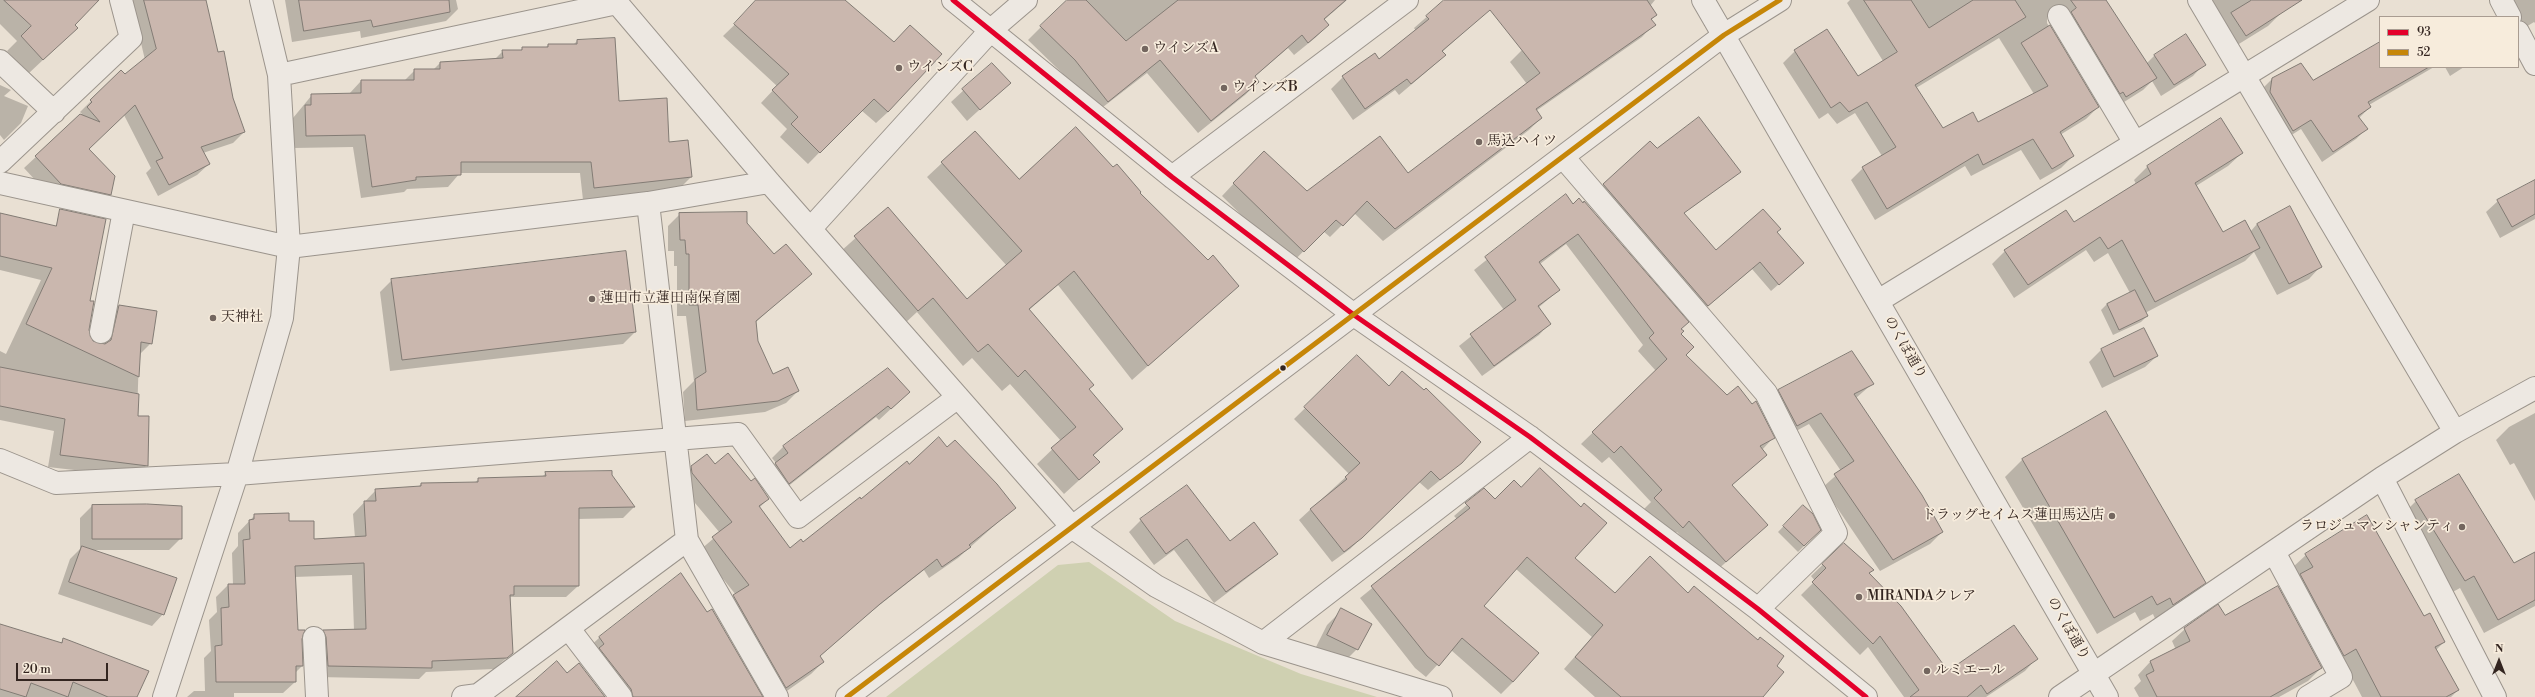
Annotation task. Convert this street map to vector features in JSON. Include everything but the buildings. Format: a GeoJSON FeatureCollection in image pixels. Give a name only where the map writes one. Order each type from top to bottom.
{"type":"FeatureCollection","features":[{"type":"Feature","properties":{"kind":"street"},"geometry":{"type":"LineString","coordinates":[[0,162],[131,38],[121,0]]}},
{"type":"Feature","properties":{"kind":"street"},"geometry":{"type":"LineString","coordinates":[[164,697],[237,474],[282,318],[289,247],[279,75],[261,0]]}},
{"type":"Feature","properties":{"kind":"street"},"geometry":{"type":"LineString","coordinates":[[953,0],[1172,177],[1354,315],[1530,437],[1758,609],[1866,697]]}},
{"type":"Feature","properties":{"kind":"street"},"geometry":{"type":"LineString","coordinates":[[811,228],[991,30],[1026,0]]}},
{"type":"Feature","properties":{"kind":"street"},"geometry":{"type":"LineString","coordinates":[[1172,177],[1407,0]]}},
{"type":"Feature","properties":{"kind":"street","name":"のくぼ通り"},"geometry":{"type":"LineString","coordinates":[[1703,0],[2107,697]]}},
{"type":"Feature","properties":{"kind":"street"},"geometry":{"type":"LineString","coordinates":[[847,697],[1724,35],[1780,0]]}},
{"type":"Feature","properties":{"kind":"street"},"geometry":{"type":"LineString","coordinates":[[2199,0],[2455,432]]}},
{"type":"Feature","properties":{"kind":"street"},"geometry":{"type":"LineString","coordinates":[[1878,302],[2135,142],[2368,0]]}},
{"type":"Feature","properties":{"kind":"street"},"geometry":{"type":"LineString","coordinates":[[2501,0],[2509,16]]}},
{"type":"Feature","properties":{"kind":"street"},"geometry":{"type":"LineString","coordinates":[[279,75],[546,8],[617,2],[769,182],[811,228],[1072,528],[1156,586],[1263,643],[1441,697]]}},
{"type":"Feature","properties":{"kind":"street"},"geometry":{"type":"LineString","coordinates":[[2060,16],[2135,142]]}},
{"type":"Feature","properties":{"kind":"street"},"geometry":{"type":"LineString","coordinates":[[2519,34],[2534,61]]}},
{"type":"Feature","properties":{"kind":"street"},"geometry":{"type":"LineString","coordinates":[[0,61],[54,112]]}},
{"type":"Feature","properties":{"kind":"street"},"geometry":{"type":"LineString","coordinates":[[1563,157],[1766,393],[1836,533],[1758,609]]}},
{"type":"Feature","properties":{"kind":"street"},"geometry":{"type":"LineString","coordinates":[[0,183],[289,247],[648,202],[769,182]]}},
{"type":"Feature","properties":{"kind":"street"},"geometry":{"type":"LineString","coordinates":[[648,202],[677,439],[687,540],[777,697]]}},
{"type":"Feature","properties":{"kind":"street"},"geometry":{"type":"LineString","coordinates":[[101,332],[124,211]]}},
{"type":"Feature","properties":{"kind":"street"},"geometry":{"type":"LineString","coordinates":[[2060,697],[2382,478],[2455,432],[2535,388]]}},
{"type":"Feature","properties":{"kind":"street"},"geometry":{"type":"LineString","coordinates":[[0,460],[56,483],[237,474],[738,434],[798,517],[958,397]]}},
{"type":"Feature","properties":{"kind":"street"},"geometry":{"type":"LineString","coordinates":[[1263,643],[1530,437]]}},
{"type":"Feature","properties":{"kind":"street"},"geometry":{"type":"LineString","coordinates":[[2382,478],[2496,697]]}},
{"type":"Feature","properties":{"kind":"street"},"geometry":{"type":"LineString","coordinates":[[463,697],[478,695],[687,540]]}},
{"type":"Feature","properties":{"kind":"street"},"geometry":{"type":"LineString","coordinates":[[2274,552],[2341,677],[2308,697]]}},
{"type":"Feature","properties":{"kind":"street"},"geometry":{"type":"LineString","coordinates":[[569,629],[621,697]]}},
{"type":"Feature","properties":{"kind":"street"},"geometry":{"type":"LineString","coordinates":[[314,638],[317,697]]}},
{"type":"Feature","properties":{"kind":"green space"},"geometry":{"type":"Polygon","coordinates":[[[1089,562],[1175,621],[1301,674],[1377,697],[886,697],[1058,565],[1089,562]]]}},
{"type":"Feature","properties":{"kind":"transit line","name":"93"},"geometry":{"type":"LineString","coordinates":[[953,0],[1172,177],[1354,315],[1530,437],[1758,609],[1866,697]]}},
{"type":"Feature","properties":{"kind":"transit line","name":"52"},"geometry":{"type":"LineString","coordinates":[[847,697],[1724,35],[1780,0]]}},
{"type":"Feature","properties":{"kind":"place","name":"ウインズA"},"geometry":{"type":"Point","coordinates":[1145,49]}},
{"type":"Feature","properties":{"kind":"place","name":"ウインズC"},"geometry":{"type":"Point","coordinates":[899,68]}},
{"type":"Feature","properties":{"kind":"place","name":"ウインズB"},"geometry":{"type":"Point","coordinates":[1224,88]}},
{"type":"Feature","properties":{"kind":"place","name":"馬込ハイツ"},"geometry":{"type":"Point","coordinates":[1479,142]}},
{"type":"Feature","properties":{"kind":"place","name":"蓮田市立蓮田南保育園"},"geometry":{"type":"Point","coordinates":[592,299]}},
{"type":"Feature","properties":{"kind":"place","name":"天神社"},"geometry":{"type":"Point","coordinates":[213,318]}},
{"type":"Feature","properties":{"kind":"place","name":"ドラッグセイムス蓮田馬込店"},"geometry":{"type":"Point","coordinates":[2112,516]}},
{"type":"Feature","properties":{"kind":"place","name":"ラロジュマンシャンティ"},"geometry":{"type":"Point","coordinates":[2462,527]}},
{"type":"Feature","properties":{"kind":"place","name":"MIRANDAクレア"},"geometry":{"type":"Point","coordinates":[1859,597]}},
{"type":"Feature","properties":{"kind":"place","name":"ルミエール"},"geometry":{"type":"Point","coordinates":[1927,671]}}]}
